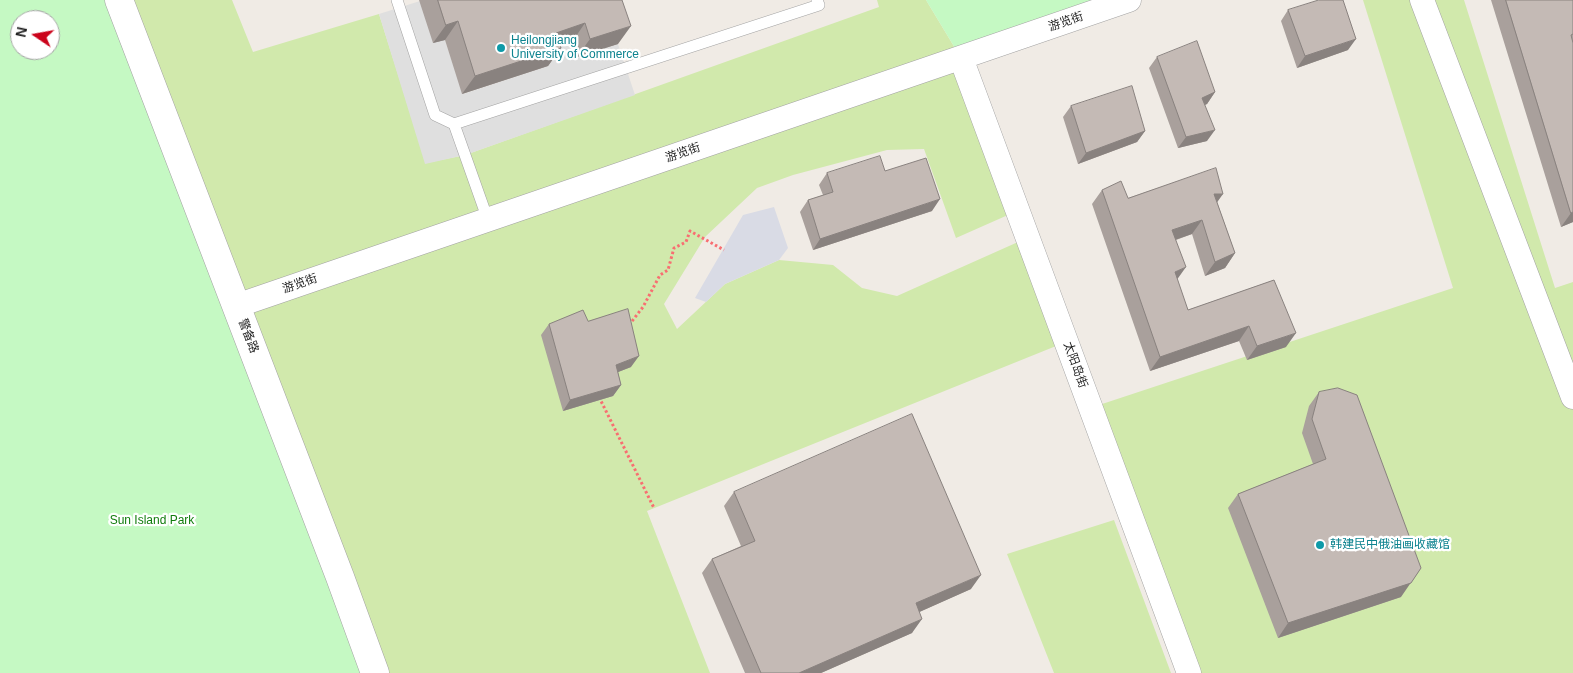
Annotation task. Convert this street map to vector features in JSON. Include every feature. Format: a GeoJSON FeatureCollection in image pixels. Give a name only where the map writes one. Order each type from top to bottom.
{"type":"FeatureCollection","features":[{"type":"Feature","properties":{"kind":"street","name":"警备路"},"geometry":{"type":"LineString","coordinates":[[118,0],[340,577],[375,673]]}},
{"type":"Feature","properties":{"kind":"street","name":"游览街"},"geometry":{"type":"LineString","coordinates":[[236,306],[1129,0]]}},
{"type":"Feature","properties":{"kind":"street"},"geometry":{"type":"LineString","coordinates":[[1422,0],[1573,397]]}},
{"type":"Feature","properties":{"kind":"street","name":"太阳岛街"},"geometry":{"type":"LineString","coordinates":[[961,58],[1189,673]]}},
{"type":"Feature","properties":{"kind":"lane"},"geometry":{"type":"LineString","coordinates":[[397,0],[436,115],[454,124],[488,220]]}},
{"type":"Feature","properties":{"kind":"lane"},"geometry":{"type":"LineString","coordinates":[[454,124],[819,4],[818,0]]}},
{"type":"Feature","properties":{"kind":"path"},"geometry":{"type":"LineString","coordinates":[[628,326],[643,307],[660,275],[668,270],[674,248],[686,242],[690,231],[724,250]]}},
{"type":"Feature","properties":{"kind":"path"},"geometry":{"type":"LineString","coordinates":[[597,392],[654,508]]}},
{"type":"Feature","properties":{"kind":"green space","name":"Sun Island Park"},"geometry":{"type":"Polygon","coordinates":[[[0,0],[112,0],[373,673],[0,673],[0,0]]]}},
{"type":"Feature","properties":{"kind":"green space"},"geometry":{"type":"Polygon","coordinates":[[[121,0],[232,0],[253,52],[379,14],[426,163],[465,155],[879,7],[877,0],[926,0],[961,58],[1017,211],[956,238],[924,149],[887,150],[793,175],[757,188],[705,237],[664,304],[677,329],[725,284],[779,260],[833,265],[862,288],[897,296],[1027,238],[1066,342],[647,511],[710,673],[376,673],[121,0]]]}},
{"type":"Feature","properties":{"kind":"green space"},"geometry":{"type":"Polygon","coordinates":[[[926,0],[1129,0],[961,58],[926,0]]]}},
{"type":"Feature","properties":{"kind":"green space"},"geometry":{"type":"Polygon","coordinates":[[[1363,0],[1464,0],[1555,288],[1573,282],[1573,673],[1189,673],[1090,408],[1453,288],[1363,0]]]}},
{"type":"Feature","properties":{"kind":"green space"},"geometry":{"type":"Polygon","coordinates":[[[1114,520],[1171,673],[1054,673],[1007,554],[1114,520]]]}},
{"type":"Feature","properties":{"kind":"shaded area"},"geometry":{"type":"Polygon","coordinates":[[[420,1],[445,40],[463,94],[548,66],[543,51],[572,42],[578,57],[618,44],[635,95],[465,155],[425,164],[379,14],[420,1]]]}},
{"type":"Feature","properties":{"kind":"shaded area"},"geometry":{"type":"Polygon","coordinates":[[[774,207],[788,248],[779,260],[725,284],[706,302],[695,298],[743,215],[774,207]]]}},
{"type":"Feature","properties":{"kind":"building","name":"Heilongjiang University of Commerce"},"geometry":{"type":"Polygon","coordinates":[[[438,0],[622,0],[631,26],[590,39],[585,23],[556,33],[561,48],[475,76],[458,21],[446,25],[438,0]]]}},
{"type":"Feature","properties":{"kind":"building"},"geometry":{"type":"Polygon","coordinates":[[[1319,0],[1343,0],[1356,39],[1305,56],[1288,10],[1319,0]]]}},
{"type":"Feature","properties":{"kind":"building"},"geometry":{"type":"Polygon","coordinates":[[[1506,0],[1573,0],[1573,34],[1571,35],[1573,43],[1573,212],[1571,213],[1506,0]]]}},
{"type":"Feature","properties":{"kind":"building"},"geometry":{"type":"Polygon","coordinates":[[[1197,41],[1215,92],[1202,98],[1215,130],[1186,137],[1157,57],[1197,41]]]}},
{"type":"Feature","properties":{"kind":"building"},"geometry":{"type":"Polygon","coordinates":[[[1132,86],[1145,131],[1086,153],[1071,106],[1132,86]]]}},
{"type":"Feature","properties":{"kind":"building"},"geometry":{"type":"Polygon","coordinates":[[[880,156],[885,171],[926,158],[940,199],[820,239],[808,200],[833,192],[827,173],[880,156]]]}},
{"type":"Feature","properties":{"kind":"building"},"geometry":{"type":"Polygon","coordinates":[[[1216,168],[1223,194],[1214,194],[1235,253],[1215,262],[1202,220],[1172,230],[1186,267],[1175,272],[1188,310],[1274,280],[1296,333],[1257,346],[1249,326],[1160,357],[1102,190],[1121,181],[1128,198],[1216,168]]]}},
{"type":"Feature","properties":{"kind":"building"},"geometry":{"type":"Polygon","coordinates":[[[628,309],[639,356],[616,365],[621,385],[570,400],[549,324],[583,310],[588,321],[628,309]]]}},
{"type":"Feature","properties":{"kind":"building","name":"韩建民中俄油画收藏馆"},"geometry":{"type":"Polygon","coordinates":[[[1338,388],[1357,395],[1421,568],[1411,583],[1288,623],[1238,494],[1326,459],[1312,419],[1319,392],[1338,388]]]}},
{"type":"Feature","properties":{"kind":"building"},"geometry":{"type":"Polygon","coordinates":[[[912,414],[981,575],[916,603],[922,619],[799,673],[761,673],[712,559],[755,541],[734,492],[912,414]]]}},
{"type":"Feature","properties":{"kind":"place","name":"Heilongjiang University of Commerce"},"geometry":{"type":"Point","coordinates":[501,48]}},
{"type":"Feature","properties":{"kind":"place","name":"韩建民中俄油画收藏馆"},"geometry":{"type":"Point","coordinates":[1320,545]}}]}
